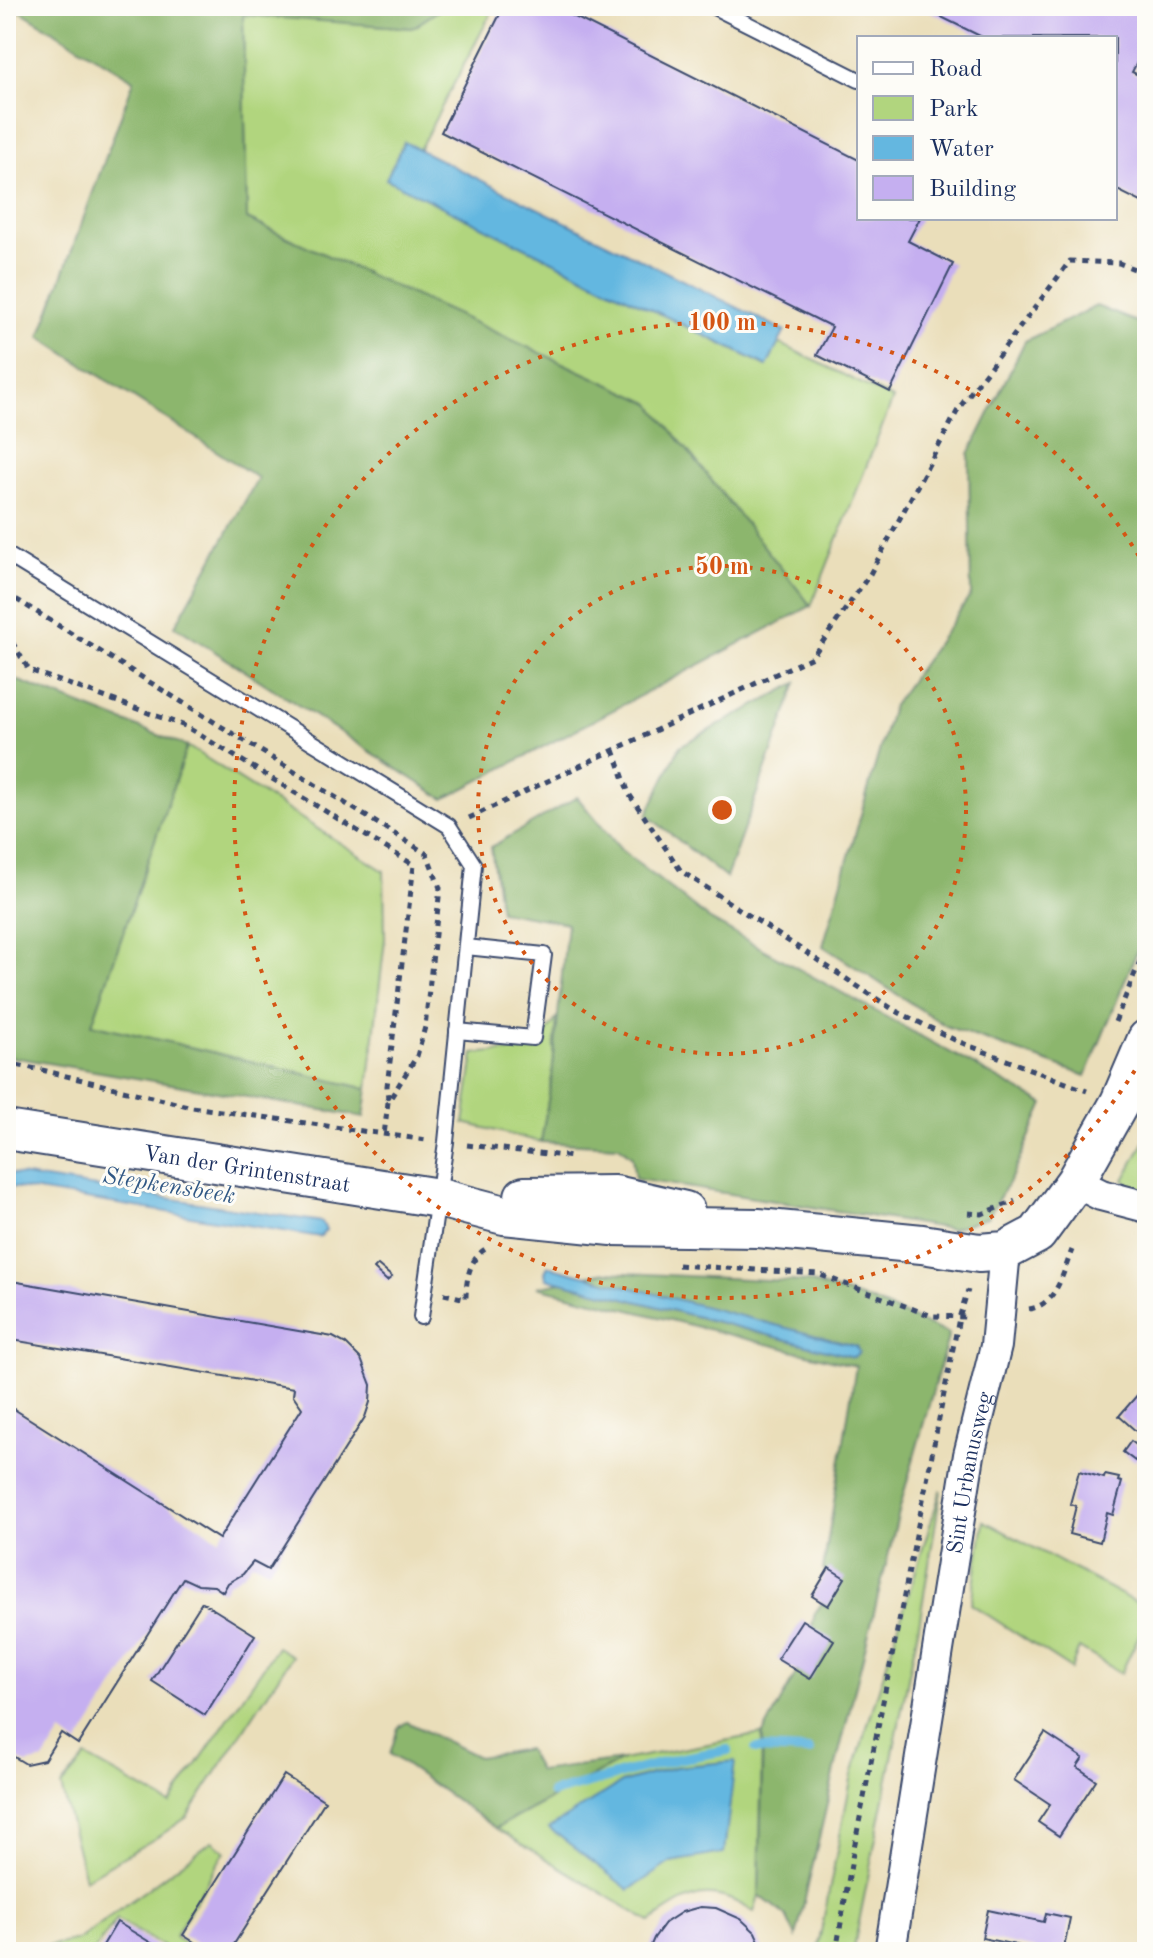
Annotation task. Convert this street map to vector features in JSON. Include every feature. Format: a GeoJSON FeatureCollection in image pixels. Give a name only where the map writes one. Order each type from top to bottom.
{"type":"FeatureCollection","features":[{"type":"Feature","properties":{"kind":"street"},"geometry":{"type":"LineString","coordinates":[[1005,1251],[1037,1234],[1075,1182],[1133,1085],[1147,1039]]}},
{"type":"Feature","properties":{"kind":"street","name":"Van der Grintenstraat"},"geometry":{"type":"LineString","coordinates":[[6,1130],[439,1198],[615,1195],[758,1228],[922,1244],[979,1253],[1005,1251]]}},
{"type":"Feature","properties":{"kind":"street"},"geometry":{"type":"LineString","coordinates":[[1075,1182],[1101,1195],[1147,1207]]}},
{"type":"Feature","properties":{"kind":"street","name":"Sint Urbanusweg"},"geometry":{"type":"LineString","coordinates":[[890,1952],[969,1455],[996,1346],[1005,1251]]}},
{"type":"Feature","properties":{"kind":"lane"},"geometry":{"type":"LineString","coordinates":[[712,6],[857,79]]}},
{"type":"Feature","properties":{"kind":"lane"},"geometry":{"type":"LineString","coordinates":[[6,554],[449,826],[474,865],[446,1142],[421,1317]]}},
{"type":"Feature","properties":{"kind":"lane"},"geometry":{"type":"LineString","coordinates":[[457,1031],[533,1038],[544,955],[466,947]]}},
{"type":"Feature","properties":{"kind":"path"},"geometry":{"type":"LineString","coordinates":[[449,826],[812,657],[870,574],[959,408],[1070,261],[1119,263],[1147,274]]}},
{"type":"Feature","properties":{"kind":"path"},"geometry":{"type":"LineString","coordinates":[[6,593],[427,854],[440,888],[425,1027],[417,1056],[388,1102]]}},
{"type":"Feature","properties":{"kind":"path"},"geometry":{"type":"LineString","coordinates":[[6,632],[29,670],[185,726],[414,865],[387,1086],[384,1135]]}},
{"type":"Feature","properties":{"kind":"path"},"geometry":{"type":"LineString","coordinates":[[614,750],[629,794],[681,871],[793,941],[894,1010],[957,1041],[1133,1085]]}},
{"type":"Feature","properties":{"kind":"path"},"geometry":{"type":"LineString","coordinates":[[6,1063],[192,1107],[384,1135],[578,1158]]}},
{"type":"Feature","properties":{"kind":"path"},"geometry":{"type":"LineString","coordinates":[[982,1214],[1013,1204],[1023,1191]]}},
{"type":"Feature","properties":{"kind":"path"},"geometry":{"type":"LineString","coordinates":[[858,1288],[932,1316],[959,1318],[1039,1308],[1052,1297],[1075,1243]]}},
{"type":"Feature","properties":{"kind":"path"},"geometry":{"type":"LineString","coordinates":[[425,1290],[466,1299],[471,1267],[480,1252],[494,1245]]}},
{"type":"Feature","properties":{"kind":"path"},"geometry":{"type":"LineString","coordinates":[[836,1952],[959,1318]]}},
{"type":"Feature","properties":{"kind":"green space"},"geometry":{"type":"Polygon","coordinates":[[[12,6],[445,6],[412,28],[243,15],[247,219],[650,403],[811,606],[444,799],[175,626],[258,478],[40,337],[134,80],[12,6]]]}},
{"type":"Feature","properties":{"kind":"green space"},"geometry":{"type":"Polygon","coordinates":[[[445,6],[495,6],[419,150],[404,142],[386,179],[766,366],[779,343],[893,399],[811,606],[650,403],[247,219],[243,14],[412,28],[445,6]]]}},
{"type":"Feature","properties":{"kind":"green space"},"geometry":{"type":"Polygon","coordinates":[[[1096,306],[1147,326],[1147,927],[1086,1076],[946,1026],[823,946],[892,707],[971,595],[969,454],[1025,341],[1096,306]]]}},
{"type":"Feature","properties":{"kind":"green space"},"geometry":{"type":"Polygon","coordinates":[[[6,676],[187,746],[92,1024],[368,1089],[364,1117],[6,1056],[6,676]]]}},
{"type":"Feature","properties":{"kind":"green space"},"geometry":{"type":"Polygon","coordinates":[[[797,683],[726,878],[647,815],[680,746],[797,683]]]}},
{"type":"Feature","properties":{"kind":"green space"},"geometry":{"type":"Polygon","coordinates":[[[187,746],[384,871],[385,939],[368,1089],[92,1024],[187,746]]]}},
{"type":"Feature","properties":{"kind":"green space"},"geometry":{"type":"Polygon","coordinates":[[[577,797],[621,850],[710,920],[1044,1104],[1012,1176],[988,1217],[951,1229],[635,1179],[632,1157],[619,1146],[541,1142],[552,1077],[567,923],[500,911],[491,847],[577,797]]]}},
{"type":"Feature","properties":{"kind":"green space"},"geometry":{"type":"Polygon","coordinates":[[[557,1018],[552,1077],[541,1142],[464,1123],[474,1054],[529,1047],[557,1018]]]}},
{"type":"Feature","properties":{"kind":"green space"},"geometry":{"type":"Polygon","coordinates":[[[1147,1137],[1147,1195],[1137,1193],[1124,1180],[1147,1137]]]}},
{"type":"Feature","properties":{"kind":"green space"},"geometry":{"type":"Polygon","coordinates":[[[605,1272],[808,1282],[874,1302],[949,1334],[903,1496],[796,1937],[786,1916],[759,1895],[763,1734],[805,1657],[815,1613],[838,1581],[823,1570],[856,1366],[537,1287],[561,1282],[854,1357],[858,1352],[856,1346],[586,1276],[605,1272]]]}},
{"type":"Feature","properties":{"kind":"green space"},"geometry":{"type":"Polygon","coordinates":[[[941,1490],[920,1619],[853,1952],[817,1952],[852,1775],[941,1490]]]}},
{"type":"Feature","properties":{"kind":"green space"},"geometry":{"type":"Polygon","coordinates":[[[984,1521],[1147,1608],[1147,1619],[1121,1673],[1079,1648],[1071,1669],[971,1604],[984,1521]]]}},
{"type":"Feature","properties":{"kind":"green space"},"geometry":{"type":"Polygon","coordinates":[[[277,1647],[292,1656],[187,1817],[85,1879],[61,1786],[86,1757],[170,1804],[277,1647]]]}},
{"type":"Feature","properties":{"kind":"green space"},"geometry":{"type":"Polygon","coordinates":[[[407,1722],[478,1757],[527,1749],[539,1771],[622,1760],[496,1828],[390,1754],[398,1728],[407,1722]]]}},
{"type":"Feature","properties":{"kind":"green space"},"geometry":{"type":"Polygon","coordinates":[[[762,1734],[759,1895],[754,1912],[724,1897],[700,1895],[689,1898],[650,1922],[496,1828],[622,1760],[762,1734]],[[734,1761],[671,1862],[724,1852],[734,1761]]]}},
{"type":"Feature","properties":{"kind":"green space"},"geometry":{"type":"Polygon","coordinates":[[[212,1841],[225,1851],[175,1936],[196,1952],[172,1952],[117,1919],[93,1952],[18,1952],[78,1940],[212,1841]]]}},
{"type":"Feature","properties":{"kind":"water"},"geometry":{"type":"Polygon","coordinates":[[[404,142],[785,331],[767,366],[386,179],[404,142]]]}},
{"type":"Feature","properties":{"kind":"water"},"geometry":{"type":"Polygon","coordinates":[[[6,1173],[322,1222],[326,1230],[320,1237],[6,1186],[6,1173]]]}},
{"type":"Feature","properties":{"kind":"water"},"geometry":{"type":"Polygon","coordinates":[[[548,1266],[856,1346],[859,1352],[854,1357],[546,1278],[548,1266]]]}},
{"type":"Feature","properties":{"kind":"water"},"geometry":{"type":"Polygon","coordinates":[[[735,1761],[724,1853],[671,1862],[629,1890],[549,1828],[621,1783],[675,1767],[735,1761]]]}},
{"type":"Feature","properties":{"kind":"building"},"geometry":{"type":"Polygon","coordinates":[[[504,6],[553,6],[857,159],[857,220],[919,220],[908,241],[953,264],[890,392],[817,355],[832,327],[441,132],[504,6]]]}},
{"type":"Feature","properties":{"kind":"building"},"geometry":{"type":"Polygon","coordinates":[[[919,6],[1147,6],[1147,43],[1132,72],[1147,79],[1147,205],[1117,190],[1117,36],[980,36],[919,6]]]}},
{"type":"Feature","properties":{"kind":"building"},"geometry":{"type":"Polygon","coordinates":[[[378,1265],[392,1277],[387,1281],[374,1269],[378,1265]]]}},
{"type":"Feature","properties":{"kind":"building"},"geometry":{"type":"Polygon","coordinates":[[[6,1280],[333,1337],[346,1344],[361,1359],[371,1385],[365,1417],[268,1570],[253,1562],[243,1574],[228,1583],[223,1592],[214,1586],[198,1585],[183,1578],[78,1744],[61,1733],[44,1760],[26,1764],[6,1752],[6,1404],[219,1539],[302,1408],[293,1395],[294,1388],[6,1339],[6,1280]]]}},
{"type":"Feature","properties":{"kind":"building"},"geometry":{"type":"Polygon","coordinates":[[[1147,1365],[1147,1441],[1119,1416],[1146,1385],[1140,1367],[1147,1365]]]}},
{"type":"Feature","properties":{"kind":"building"},"geometry":{"type":"Polygon","coordinates":[[[1131,1441],[1143,1450],[1135,1461],[1123,1452],[1131,1441]]]}},
{"type":"Feature","properties":{"kind":"building"},"geometry":{"type":"Polygon","coordinates":[[[1079,1471],[1104,1478],[1105,1475],[1119,1478],[1118,1481],[1122,1482],[1113,1515],[1107,1513],[1100,1542],[1069,1534],[1076,1506],[1070,1504],[1079,1471]]]}},
{"type":"Feature","properties":{"kind":"building"},"geometry":{"type":"Polygon","coordinates":[[[829,1568],[845,1578],[828,1606],[812,1596],[829,1568]]]}},
{"type":"Feature","properties":{"kind":"building"},"geometry":{"type":"Polygon","coordinates":[[[202,1602],[255,1635],[205,1715],[152,1681],[202,1602]]]}},
{"type":"Feature","properties":{"kind":"building"},"geometry":{"type":"Polygon","coordinates":[[[802,1620],[834,1640],[810,1679],[777,1659],[802,1620]]]}},
{"type":"Feature","properties":{"kind":"building"},"geometry":{"type":"Polygon","coordinates":[[[1045,1733],[1083,1758],[1077,1767],[1096,1780],[1059,1836],[1038,1822],[1050,1804],[1014,1780],[1045,1733]]]}},
{"type":"Feature","properties":{"kind":"building"},"geometry":{"type":"Polygon","coordinates":[[[284,1775],[325,1801],[229,1952],[210,1952],[183,1935],[284,1775]]]}},
{"type":"Feature","properties":{"kind":"building"},"geometry":{"type":"Polygon","coordinates":[[[700,1907],[716,1908],[741,1919],[755,1932],[764,1952],[648,1952],[665,1923],[682,1912],[700,1907]]]}},
{"type":"Feature","properties":{"kind":"building"},"geometry":{"type":"Polygon","coordinates":[[[988,1910],[1044,1922],[1046,1913],[1070,1918],[1063,1952],[1035,1952],[1035,1949],[982,1938],[988,1910]]]}},
{"type":"Feature","properties":{"kind":"building"},"geometry":{"type":"Polygon","coordinates":[[[117,1922],[166,1952],[99,1952],[117,1922]]]}},
{"type":"Feature","properties":{"kind":"waterway"},"geometry":{"type":"LineString","coordinates":[[756,1749],[809,1751]]}},
{"type":"Feature","properties":{"kind":"waterway"},"geometry":{"type":"LineString","coordinates":[[552,1793],[677,1759],[728,1750]]}},
{"type":"Feature","properties":{"kind":"water label","name":"Stepkensbeek"},"geometry":{"type":"Point","coordinates":[169,1185]}}]}
